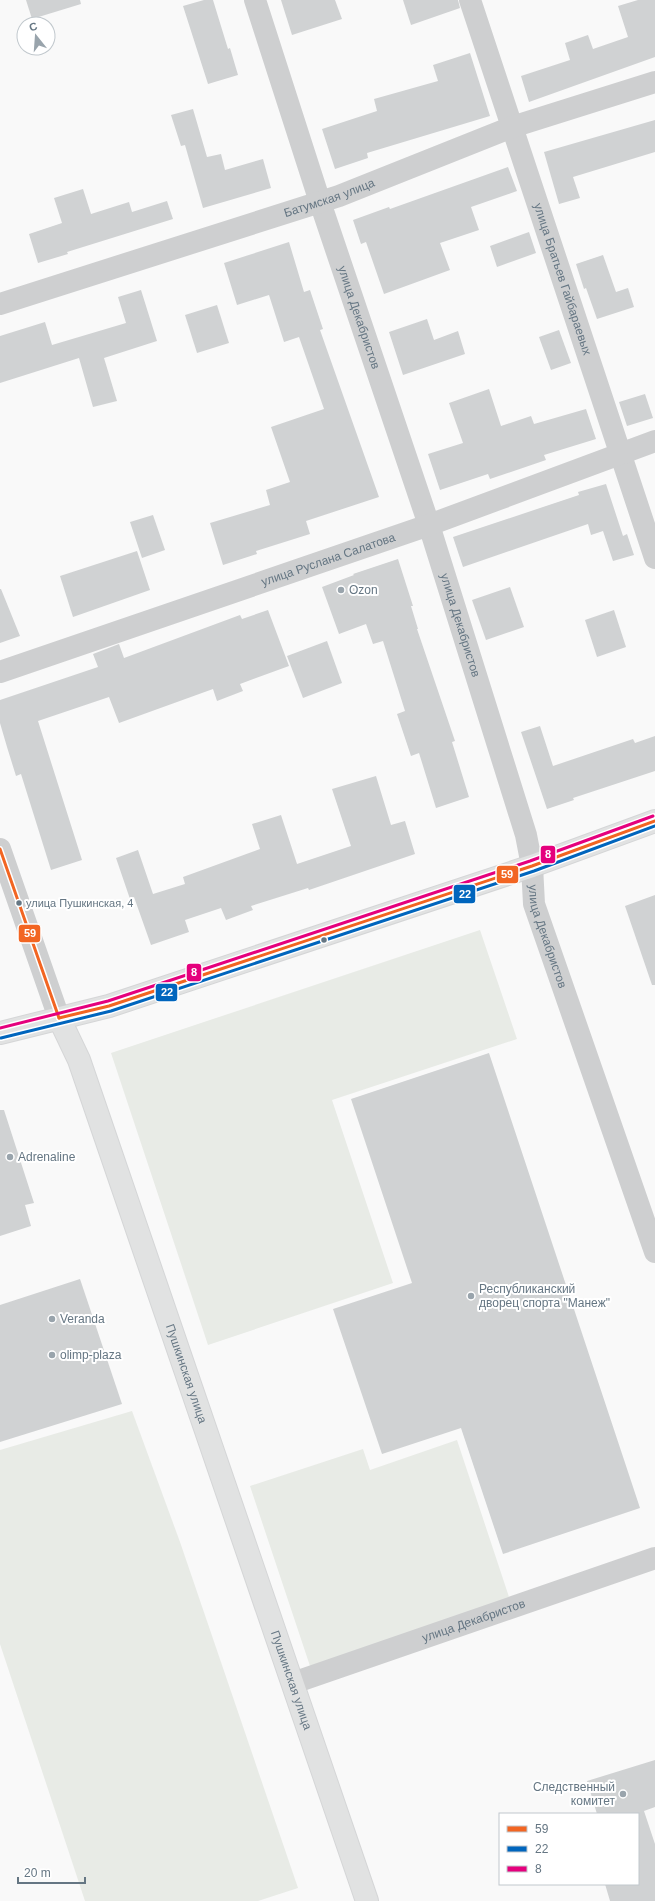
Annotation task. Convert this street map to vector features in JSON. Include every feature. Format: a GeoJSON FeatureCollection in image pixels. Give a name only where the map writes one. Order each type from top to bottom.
{"type":"FeatureCollection","features":[{"type":"Feature","properties":{"kind":"main road"},"geometry":{"type":"LineString","coordinates":[[0,1033],[110,1006],[532,866],[655,821]]}},
{"type":"Feature","properties":{"kind":"main road","name":"Пушкинская улица"},"geometry":{"type":"LineString","coordinates":[[59,1018],[78,1060],[367,1901]]}},
{"type":"Feature","properties":{"kind":"street","name":"улица Декабристов"},"geometry":{"type":"LineString","coordinates":[[255,0],[320,202],[429,525],[526,835],[532,866],[534,904],[655,1252]]}},
{"type":"Feature","properties":{"kind":"street","name":"улица Братьев Гайбараевых"},"geometry":{"type":"LineString","coordinates":[[470,0],[619,454],[655,558]]}},
{"type":"Feature","properties":{"kind":"street","name":"Батумская улица"},"geometry":{"type":"LineString","coordinates":[[0,304],[339,196],[512,127],[655,82]]}},
{"type":"Feature","properties":{"kind":"street","name":"улица Руслана Салатова"},"geometry":{"type":"LineString","coordinates":[[0,672],[429,525],[655,441]]}},
{"type":"Feature","properties":{"kind":"street","name":"Пушкинская улица"},"geometry":{"type":"LineString","coordinates":[[0,849],[59,1018]]}},
{"type":"Feature","properties":{"kind":"street","name":"улица Декабристов"},"geometry":{"type":"LineString","coordinates":[[293,1683],[655,1558]]}},
{"type":"Feature","properties":{"kind":"shaded area"},"geometry":{"type":"Polygon","coordinates":[[[480,930],[517,1039],[332,1100],[393,1283],[208,1345],[111,1053],[480,930]]]}},
{"type":"Feature","properties":{"kind":"shaded area"},"geometry":{"type":"Polygon","coordinates":[[[132,1411],[180,1542],[298,1888],[258,1901],[85,1901],[0,1644],[0,1450],[132,1411]]]}},
{"type":"Feature","properties":{"kind":"shaded area"},"geometry":{"type":"Polygon","coordinates":[[[457,1440],[510,1600],[310,1666],[250,1486],[363,1449],[370,1470],[457,1440]]]}},
{"type":"Feature","properties":{"kind":"building"},"geometry":{"type":"Polygon","coordinates":[[[26,0],[80,0],[81,4],[42,16],[31,16],[26,0]]]}},
{"type":"Feature","properties":{"kind":"building"},"geometry":{"type":"Polygon","coordinates":[[[204,0],[213,0],[228,49],[230,48],[238,75],[208,84],[183,6],[204,0]]]}},
{"type":"Feature","properties":{"kind":"building"},"geometry":{"type":"Polygon","coordinates":[[[281,0],[335,0],[342,19],[292,35],[281,0]]]}},
{"type":"Feature","properties":{"kind":"building"},"geometry":{"type":"Polygon","coordinates":[[[403,0],[458,0],[460,8],[411,25],[403,0]]]}},
{"type":"Feature","properties":{"kind":"building"},"geometry":{"type":"Polygon","coordinates":[[[638,0],[655,0],[655,57],[529,102],[521,76],[570,60],[565,43],[588,35],[593,49],[628,37],[618,6],[638,0]]]}},
{"type":"Feature","properties":{"kind":"building"},"geometry":{"type":"Polygon","coordinates":[[[470,53],[490,116],[367,153],[368,158],[335,169],[322,129],[377,111],[374,99],[438,81],[433,65],[470,53]]]}},
{"type":"Feature","properties":{"kind":"building"},"geometry":{"type":"Polygon","coordinates":[[[193,109],[207,157],[221,154],[225,170],[263,159],[271,188],[203,208],[185,145],[181,146],[171,115],[193,109]]]}},
{"type":"Feature","properties":{"kind":"building"},"geometry":{"type":"Polygon","coordinates":[[[655,120],[655,152],[573,177],[580,198],[559,204],[544,152],[655,120]]]}},
{"type":"Feature","properties":{"kind":"building"},"geometry":{"type":"Polygon","coordinates":[[[508,167],[517,191],[471,207],[479,230],[440,243],[450,270],[384,294],[366,242],[361,244],[353,220],[389,207],[390,209],[508,167]]]}},
{"type":"Feature","properties":{"kind":"building"},"geometry":{"type":"Polygon","coordinates":[[[83,189],[91,214],[129,202],[132,212],[167,201],[173,219],[67,252],[68,254],[38,263],[29,234],[62,223],[54,198],[83,189]]]}},
{"type":"Feature","properties":{"kind":"building"},"geometry":{"type":"Polygon","coordinates":[[[529,232],[536,253],[497,267],[490,246],[529,232]]]}},
{"type":"Feature","properties":{"kind":"building"},"geometry":{"type":"Polygon","coordinates":[[[289,242],[304,292],[310,290],[323,329],[320,330],[379,497],[306,521],[310,534],[256,551],[257,554],[223,565],[210,523],[270,505],[266,490],[290,482],[271,427],[324,409],[299,337],[284,342],[269,295],[237,305],[224,263],[289,242]]]}},
{"type":"Feature","properties":{"kind":"building"},"geometry":{"type":"Polygon","coordinates":[[[603,255],[616,292],[628,288],[634,307],[597,319],[586,288],[584,289],[576,264],[603,255]]]}},
{"type":"Feature","properties":{"kind":"building"},"geometry":{"type":"Polygon","coordinates":[[[141,290],[157,341],[104,358],[117,401],[93,407],[79,358],[0,383],[0,336],[45,322],[52,345],[126,323],[118,297],[141,290]]]}},
{"type":"Feature","properties":{"kind":"building"},"geometry":{"type":"Polygon","coordinates":[[[217,305],[229,343],[197,353],[185,315],[217,305]]]}},
{"type":"Feature","properties":{"kind":"building"},"geometry":{"type":"Polygon","coordinates":[[[427,319],[434,340],[458,331],[465,354],[403,375],[389,332],[427,319]]]}},
{"type":"Feature","properties":{"kind":"building"},"geometry":{"type":"Polygon","coordinates":[[[559,330],[571,363],[551,370],[539,337],[559,330]]]}},
{"type":"Feature","properties":{"kind":"building"},"geometry":{"type":"Polygon","coordinates":[[[489,389],[501,426],[531,416],[534,424],[586,409],[596,439],[544,455],[546,460],[490,479],[488,474],[440,490],[428,454],[463,443],[449,403],[489,389]]]}},
{"type":"Feature","properties":{"kind":"building"},"geometry":{"type":"Polygon","coordinates":[[[645,394],[653,418],[627,426],[619,402],[645,394]]]}},
{"type":"Feature","properties":{"kind":"building"},"geometry":{"type":"Polygon","coordinates":[[[606,484],[623,536],[627,534],[634,555],[613,561],[603,531],[591,535],[588,524],[463,567],[453,537],[579,495],[578,492],[606,484]]]}},
{"type":"Feature","properties":{"kind":"building"},"geometry":{"type":"Polygon","coordinates":[[[153,515],[165,550],[142,558],[130,522],[153,515]]]}},
{"type":"Feature","properties":{"kind":"building"},"geometry":{"type":"Polygon","coordinates":[[[137,551],[150,590],[73,617],[60,576],[137,551]]]}},
{"type":"Feature","properties":{"kind":"building"},"geometry":{"type":"Polygon","coordinates":[[[398,559],[413,606],[411,606],[417,629],[455,741],[452,742],[469,797],[436,808],[419,753],[411,756],[397,714],[405,711],[383,641],[373,644],[366,624],[339,634],[322,587],[354,575],[353,574],[398,559]]]}},
{"type":"Feature","properties":{"kind":"building"},"geometry":{"type":"Polygon","coordinates":[[[510,587],[524,627],[486,640],[472,600],[510,587]]]}},
{"type":"Feature","properties":{"kind":"building"},"geometry":{"type":"Polygon","coordinates":[[[0,589],[20,636],[0,643],[0,589]]]}},
{"type":"Feature","properties":{"kind":"building"},"geometry":{"type":"Polygon","coordinates":[[[268,610],[289,666],[240,684],[243,691],[217,701],[213,689],[119,723],[109,697],[38,721],[82,860],[51,870],[21,774],[16,776],[7,747],[0,723],[0,700],[98,667],[93,654],[119,644],[124,658],[240,615],[242,619],[268,610]]]}},
{"type":"Feature","properties":{"kind":"building"},"geometry":{"type":"Polygon","coordinates":[[[614,610],[626,647],[597,657],[585,620],[614,610]]]}},
{"type":"Feature","properties":{"kind":"building"},"geometry":{"type":"Polygon","coordinates":[[[327,641],[342,683],[303,698],[287,656],[327,641]]]}},
{"type":"Feature","properties":{"kind":"building"},"geometry":{"type":"Polygon","coordinates":[[[540,726],[553,766],[633,739],[635,743],[655,736],[655,771],[573,798],[574,800],[547,809],[521,732],[540,726]]]}},
{"type":"Feature","properties":{"kind":"building"},"geometry":{"type":"Polygon","coordinates":[[[376,776],[391,825],[405,821],[415,854],[309,890],[308,888],[251,906],[253,910],[226,920],[221,908],[185,920],[189,932],[151,945],[134,897],[130,899],[116,858],[138,850],[153,894],[185,884],[183,877],[260,849],[252,824],[281,815],[297,864],[351,846],[332,789],[376,776]]]}},
{"type":"Feature","properties":{"kind":"building"},"geometry":{"type":"Polygon","coordinates":[[[655,895],[655,985],[652,985],[625,906],[655,895]]]}},
{"type":"Feature","properties":{"kind":"building","name":"Республиканский дворец спорта \"Манеж\""},"geometry":{"type":"Polygon","coordinates":[[[489,1053],[640,1508],[503,1554],[461,1428],[382,1454],[333,1309],[412,1283],[351,1099],[489,1053]]]}},
{"type":"Feature","properties":{"kind":"building","name":"Adrenaline"},"geometry":{"type":"Polygon","coordinates":[[[0,1110],[4,1110],[34,1203],[25,1205],[31,1226],[0,1236],[0,1110]]]}},
{"type":"Feature","properties":{"kind":"building","name":"olimp-plaza"},"geometry":{"type":"Polygon","coordinates":[[[80,1279],[122,1404],[0,1442],[0,1305],[80,1279]]]}},
{"type":"Feature","properties":{"kind":"building","name":"Следственный комитет"},"geometry":{"type":"Polygon","coordinates":[[[655,1760],[655,1807],[644,1811],[655,1844],[655,1901],[610,1901],[605,1885],[639,1885],[639,1813],[597,1813],[587,1781],[655,1760]]]}},
{"type":"Feature","properties":{"kind":"transit line","name":"8"},"geometry":{"type":"LineString","coordinates":[[0,1028],[108,1001],[530,861],[653,816]]}},
{"type":"Feature","properties":{"kind":"transit line","name":"59"},"geometry":{"type":"LineString","coordinates":[[59,1018],[109,1006],[532,866],[655,821]]}},
{"type":"Feature","properties":{"kind":"transit line","name":"22"},"geometry":{"type":"LineString","coordinates":[[1,1038],[111,1011],[534,871],[655,826]]}},
{"type":"Feature","properties":{"kind":"transit line","name":"59"},"geometry":{"type":"LineString","coordinates":[[0,849],[59,1018]]}},
{"type":"Feature","properties":{"kind":"place","name":"Ozon"},"geometry":{"type":"Point","coordinates":[341,590]}},
{"type":"Feature","properties":{"kind":"place","name":"улица Пушкинская, 4"},"geometry":{"type":"Point","coordinates":[19,903]}},
{"type":"Feature","properties":{"kind":"place","name":"Adrenaline"},"geometry":{"type":"Point","coordinates":[10,1157]}},
{"type":"Feature","properties":{"kind":"place","name":"Республиканский дворец спорта \"Манеж\""},"geometry":{"type":"Point","coordinates":[471,1296]}},
{"type":"Feature","properties":{"kind":"place","name":"Veranda"},"geometry":{"type":"Point","coordinates":[52,1319]}},
{"type":"Feature","properties":{"kind":"place","name":"olimp-plaza"},"geometry":{"type":"Point","coordinates":[52,1355]}},
{"type":"Feature","properties":{"kind":"place","name":"Следственный комитет"},"geometry":{"type":"Point","coordinates":[623,1794]}}]}
